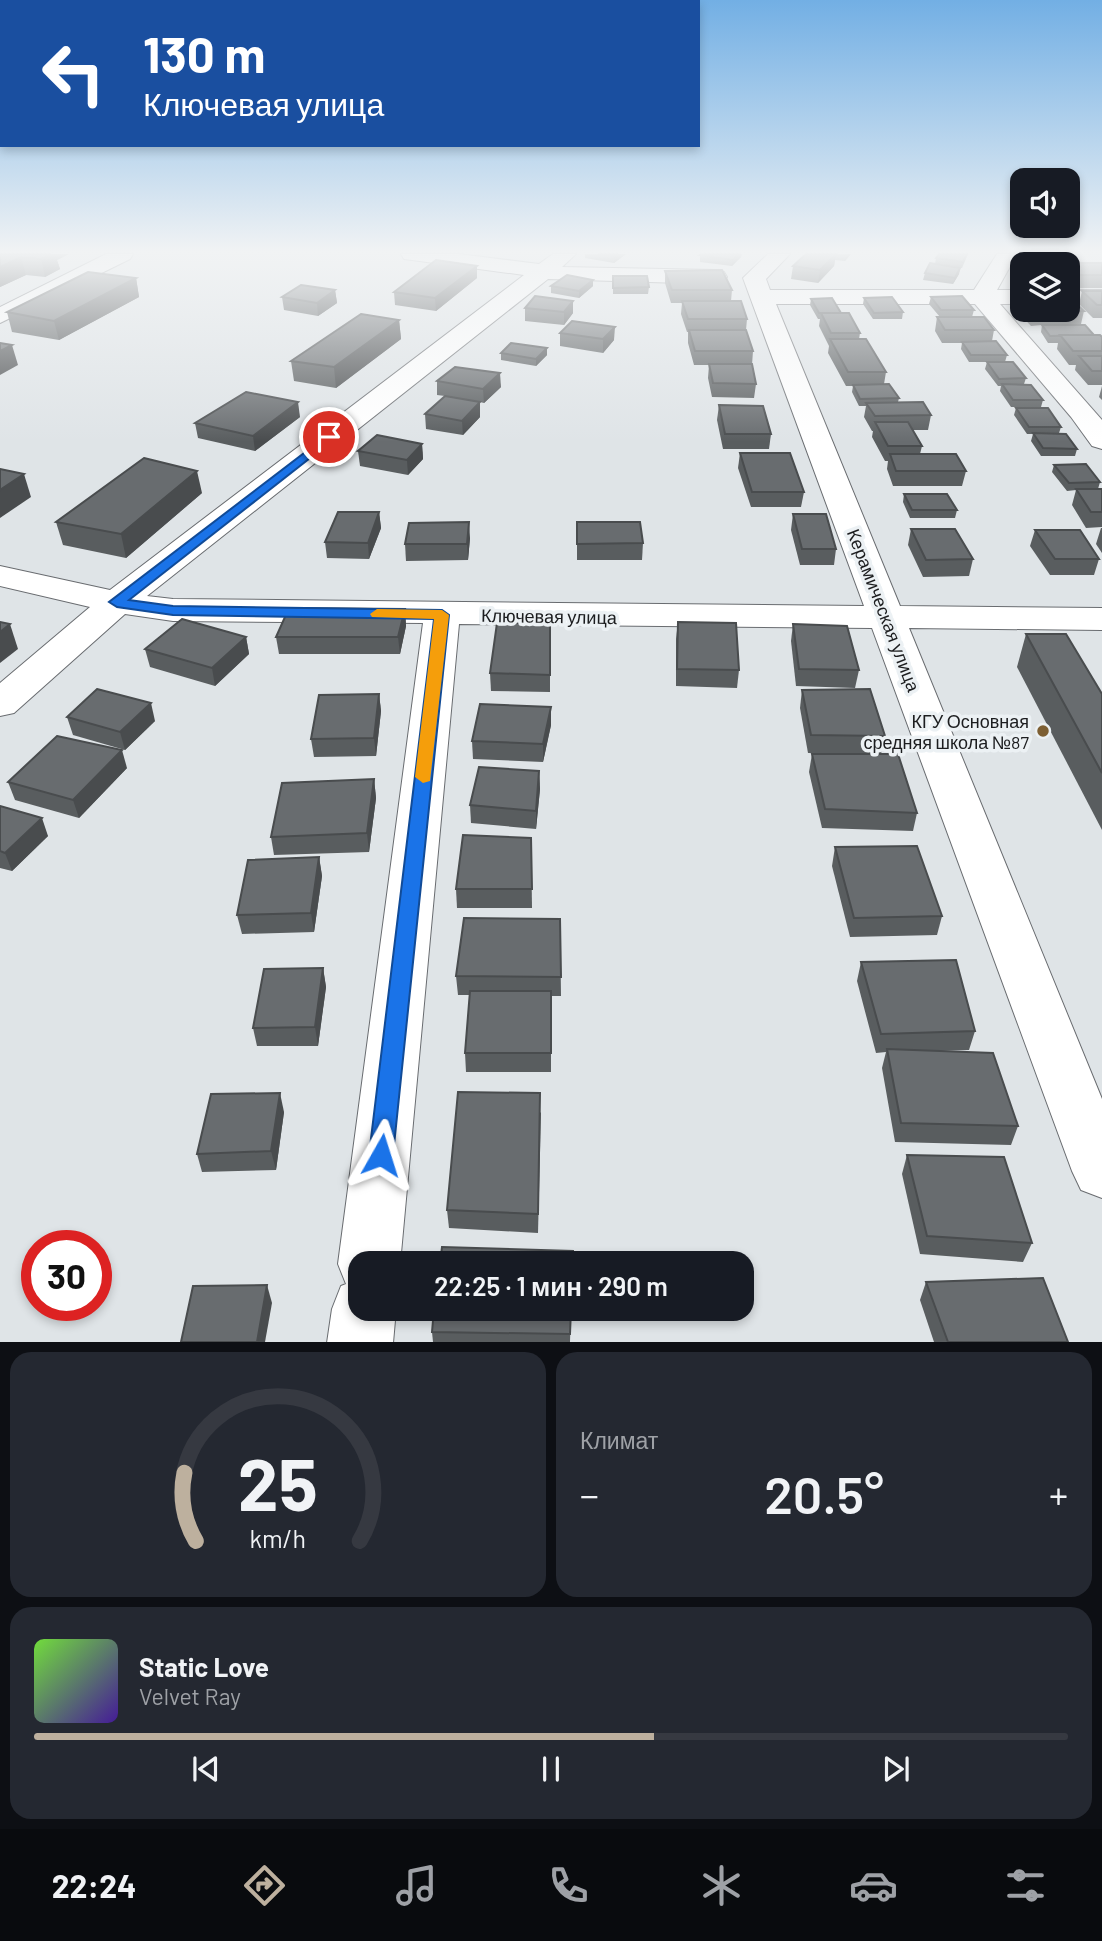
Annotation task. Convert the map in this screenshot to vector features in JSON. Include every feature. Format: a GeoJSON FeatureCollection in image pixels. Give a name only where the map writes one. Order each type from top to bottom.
{"type":"FeatureCollection","features":[{"type":"Feature","properties":{"kind":"street"},"geometry":{"type":"LineString","coordinates":[[0,704],[117,602],[485,317]]}},
{"type":"Feature","properties":{"kind":"street","name":"Керамическая улица"},"geometry":{"type":"LineString","coordinates":[[780,317],[888,619],[1102,1171]]}},
{"type":"Feature","properties":{"kind":"street"},"geometry":{"type":"LineString","coordinates":[[998,317],[1081,411],[1102,440]]}},
{"type":"Feature","properties":{"kind":"street","name":"Ключевая улица"},"geometry":{"type":"LineString","coordinates":[[0,576],[117,602],[173,610],[442,615],[1102,619]]}},
{"type":"Feature","properties":{"kind":"street"},"geometry":{"type":"LineString","coordinates":[[370,1251],[442,615]]}},
{"type":"Feature","properties":{"kind":"street"},"geometry":{"type":"LineString","coordinates":[[360,1342],[363,1321]]}},
{"type":"Feature","properties":{"kind":"building"},"geometry":{"type":"Polygon","coordinates":[[[31,317],[62,317],[54,321],[31,317]]]}},
{"type":"Feature","properties":{"kind":"building"},"geometry":{"type":"Polygon","coordinates":[[[357,317],[399,320],[334,367],[291,361],[357,317]]]}},
{"type":"Feature","properties":{"kind":"building"},"geometry":{"type":"Polygon","coordinates":[[[687,317],[746,317],[747,319],[688,319],[687,317]]]}},
{"type":"Feature","properties":{"kind":"building"},"geometry":{"type":"Polygon","coordinates":[[[823,317],[851,317],[860,333],[831,333],[823,317]]]}},
{"type":"Feature","properties":{"kind":"building"},"geometry":{"type":"Polygon","coordinates":[[[937,317],[984,317],[994,330],[945,330],[937,317]]]}},
{"type":"Feature","properties":{"kind":"building"},"geometry":{"type":"Polygon","coordinates":[[[572,321],[615,327],[603,339],[560,333],[572,321]]]}},
{"type":"Feature","properties":{"kind":"building"},"geometry":{"type":"Polygon","coordinates":[[[1042,325],[1085,325],[1094,335],[1050,336],[1042,325]]]}},
{"type":"Feature","properties":{"kind":"building"},"geometry":{"type":"Polygon","coordinates":[[[689,330],[746,330],[753,351],[695,351],[689,330]]]}},
{"type":"Feature","properties":{"kind":"building"},"geometry":{"type":"Polygon","coordinates":[[[1060,335],[1100,335],[1102,351],[1073,351],[1060,335]]]}},
{"type":"Feature","properties":{"kind":"building"},"geometry":{"type":"Polygon","coordinates":[[[830,339],[866,339],[886,372],[848,372],[830,339]]]}},
{"type":"Feature","properties":{"kind":"building"},"geometry":{"type":"Polygon","coordinates":[[[996,341],[1007,355],[971,355],[962,342],[996,341]]]}},
{"type":"Feature","properties":{"kind":"building"},"geometry":{"type":"Polygon","coordinates":[[[0,343],[12,345],[0,351],[0,343]]]}},
{"type":"Feature","properties":{"kind":"building"},"geometry":{"type":"Polygon","coordinates":[[[511,343],[547,348],[536,359],[501,353],[511,343]]]}},
{"type":"Feature","properties":{"kind":"building"},"geometry":{"type":"Polygon","coordinates":[[[1079,356],[1102,356],[1102,371],[1092,371],[1079,356]]]}},
{"type":"Feature","properties":{"kind":"building"},"geometry":{"type":"Polygon","coordinates":[[[987,362],[1013,362],[1026,378],[999,379],[987,362]]]}},
{"type":"Feature","properties":{"kind":"building"},"geometry":{"type":"Polygon","coordinates":[[[709,364],[752,364],[756,384],[713,383],[709,364]]]}},
{"type":"Feature","properties":{"kind":"building"},"geometry":{"type":"Polygon","coordinates":[[[455,367],[500,373],[483,389],[437,381],[455,367]]]}},
{"type":"Feature","properties":{"kind":"building"},"geometry":{"type":"Polygon","coordinates":[[[889,384],[899,398],[860,399],[853,385],[889,384]]]}},
{"type":"Feature","properties":{"kind":"building"},"geometry":{"type":"Polygon","coordinates":[[[1002,384],[1031,385],[1043,400],[1013,400],[1002,384]]]}},
{"type":"Feature","properties":{"kind":"building"},"geometry":{"type":"Polygon","coordinates":[[[246,392],[298,402],[253,436],[195,423],[246,392]]]}},
{"type":"Feature","properties":{"kind":"building"},"geometry":{"type":"Polygon","coordinates":[[[445,396],[480,402],[462,421],[425,414],[445,396]]]}},
{"type":"Feature","properties":{"kind":"building"},"geometry":{"type":"Polygon","coordinates":[[[923,402],[931,415],[875,416],[866,403],[923,402]]]}},
{"type":"Feature","properties":{"kind":"building"},"geometry":{"type":"Polygon","coordinates":[[[719,405],[763,406],[771,434],[725,434],[719,405]]]}},
{"type":"Feature","properties":{"kind":"building"},"geometry":{"type":"Polygon","coordinates":[[[1016,408],[1048,408],[1061,427],[1029,427],[1016,408]]]}},
{"type":"Feature","properties":{"kind":"building"},"geometry":{"type":"Polygon","coordinates":[[[875,422],[908,422],[922,446],[888,446],[875,422]]]}},
{"type":"Feature","properties":{"kind":"building"},"geometry":{"type":"Polygon","coordinates":[[[1033,433],[1066,434],[1077,449],[1043,448],[1033,433]]]}},
{"type":"Feature","properties":{"kind":"building"},"geometry":{"type":"Polygon","coordinates":[[[377,435],[422,444],[407,460],[358,451],[377,435]]]}},
{"type":"Feature","properties":{"kind":"building"},"geometry":{"type":"Polygon","coordinates":[[[740,453],[790,453],[804,492],[752,492],[740,453]]]}},
{"type":"Feature","properties":{"kind":"building"},"geometry":{"type":"Polygon","coordinates":[[[890,454],[956,454],[966,471],[896,471],[890,454]]]}},
{"type":"Feature","properties":{"kind":"building"},"geometry":{"type":"Polygon","coordinates":[[[144,458],[197,471],[121,534],[56,522],[144,458]]]}},
{"type":"Feature","properties":{"kind":"building"},"geometry":{"type":"Polygon","coordinates":[[[1086,464],[1100,482],[1069,483],[1054,465],[1086,464]]]}},
{"type":"Feature","properties":{"kind":"building"},"geometry":{"type":"Polygon","coordinates":[[[0,469],[24,474],[0,490],[0,469]]]}},
{"type":"Feature","properties":{"kind":"building"},"geometry":{"type":"Polygon","coordinates":[[[1076,489],[1102,489],[1102,512],[1091,512],[1076,489]]]}},
{"type":"Feature","properties":{"kind":"building"},"geometry":{"type":"Polygon","coordinates":[[[904,494],[947,494],[957,510],[912,510],[904,494]]]}},
{"type":"Feature","properties":{"kind":"building"},"geometry":{"type":"Polygon","coordinates":[[[338,512],[379,512],[368,543],[325,542],[338,512]]]}},
{"type":"Feature","properties":{"kind":"building"},"geometry":{"type":"Polygon","coordinates":[[[793,514],[826,514],[836,549],[802,549],[793,514]]]}},
{"type":"Feature","properties":{"kind":"building"},"geometry":{"type":"Polygon","coordinates":[[[469,522],[467,544],[405,544],[409,523],[469,522]]]}},
{"type":"Feature","properties":{"kind":"building"},"geometry":{"type":"Polygon","coordinates":[[[577,522],[640,522],[643,543],[577,544],[577,522]]]}},
{"type":"Feature","properties":{"kind":"building"},"geometry":{"type":"Polygon","coordinates":[[[911,529],[955,529],[973,559],[926,560],[911,529]]]}},
{"type":"Feature","properties":{"kind":"building"},"geometry":{"type":"Polygon","coordinates":[[[1035,530],[1080,530],[1099,559],[1055,559],[1035,530]]]}},
{"type":"Feature","properties":{"kind":"building"},"geometry":{"type":"Polygon","coordinates":[[[289,608],[405,609],[398,637],[276,637],[289,608]]]}},
{"type":"Feature","properties":{"kind":"building"},"geometry":{"type":"Polygon","coordinates":[[[182,619],[246,637],[212,668],[145,649],[182,619]]]}},
{"type":"Feature","properties":{"kind":"building"},"geometry":{"type":"Polygon","coordinates":[[[0,622],[10,624],[0,632],[0,622]]]}},
{"type":"Feature","properties":{"kind":"building"},"geometry":{"type":"Polygon","coordinates":[[[678,622],[736,623],[739,670],[677,669],[678,622]]]}},
{"type":"Feature","properties":{"kind":"building"},"geometry":{"type":"Polygon","coordinates":[[[497,623],[550,623],[550,675],[490,673],[497,623]]]}},
{"type":"Feature","properties":{"kind":"building"},"geometry":{"type":"Polygon","coordinates":[[[793,624],[847,626],[859,670],[799,669],[793,624]]]}},
{"type":"Feature","properties":{"kind":"building"},"geometry":{"type":"Polygon","coordinates":[[[1026,634],[1066,634],[1102,694],[1102,773],[1026,634]]]}},
{"type":"Feature","properties":{"kind":"building"},"geometry":{"type":"Polygon","coordinates":[[[97,689],[151,703],[120,732],[67,717],[97,689]]]}},
{"type":"Feature","properties":{"kind":"building"},"geometry":{"type":"Polygon","coordinates":[[[870,689],[885,736],[811,735],[802,690],[870,689]]]}},
{"type":"Feature","properties":{"kind":"building"},"geometry":{"type":"Polygon","coordinates":[[[379,694],[374,738],[311,739],[319,695],[379,694]]]}},
{"type":"Feature","properties":{"kind":"building"},"geometry":{"type":"Polygon","coordinates":[[[480,704],[551,707],[543,744],[472,741],[480,704]]]}},
{"type":"Feature","properties":{"kind":"building"},"geometry":{"type":"Polygon","coordinates":[[[57,736],[122,750],[73,800],[8,782],[57,736]]]}},
{"type":"Feature","properties":{"kind":"building"},"geometry":{"type":"Polygon","coordinates":[[[812,754],[898,754],[917,813],[825,809],[812,754]]]}},
{"type":"Feature","properties":{"kind":"building"},"geometry":{"type":"Polygon","coordinates":[[[479,767],[539,771],[536,811],[470,805],[479,767]]]}},
{"type":"Feature","properties":{"kind":"building"},"geometry":{"type":"Polygon","coordinates":[[[374,779],[367,833],[271,837],[282,783],[374,779]]]}},
{"type":"Feature","properties":{"kind":"building"},"geometry":{"type":"Polygon","coordinates":[[[0,806],[42,818],[5,853],[0,851],[0,806]]]}},
{"type":"Feature","properties":{"kind":"building"},"geometry":{"type":"Polygon","coordinates":[[[463,835],[531,838],[532,889],[456,889],[463,835]]]}},
{"type":"Feature","properties":{"kind":"building"},"geometry":{"type":"Polygon","coordinates":[[[917,846],[942,916],[854,918],[835,847],[917,846]]]}},
{"type":"Feature","properties":{"kind":"building"},"geometry":{"type":"Polygon","coordinates":[[[319,857],[311,913],[237,915],[248,860],[319,857]]]}},
{"type":"Feature","properties":{"kind":"building"},"geometry":{"type":"Polygon","coordinates":[[[464,918],[560,919],[561,977],[456,976],[464,918]]]}},
{"type":"Feature","properties":{"kind":"building"},"geometry":{"type":"Polygon","coordinates":[[[956,960],[975,1031],[881,1034],[861,962],[956,960]]]}},
{"type":"Feature","properties":{"kind":"building"},"geometry":{"type":"Polygon","coordinates":[[[323,968],[315,1027],[253,1028],[264,969],[323,968]]]}},
{"type":"Feature","properties":{"kind":"building"},"geometry":{"type":"Polygon","coordinates":[[[470,991],[551,991],[551,1053],[465,1053],[470,991]]]}},
{"type":"Feature","properties":{"kind":"building"},"geometry":{"type":"Polygon","coordinates":[[[887,1049],[993,1053],[1018,1126],[901,1123],[887,1049]]]}},
{"type":"Feature","properties":{"kind":"building"},"geometry":{"type":"Polygon","coordinates":[[[458,1092],[540,1093],[538,1214],[447,1210],[458,1092]]]}},
{"type":"Feature","properties":{"kind":"building"},"geometry":{"type":"Polygon","coordinates":[[[280,1093],[271,1151],[197,1154],[211,1094],[280,1093]]]}},
{"type":"Feature","properties":{"kind":"building"},"geometry":{"type":"Polygon","coordinates":[[[907,1155],[1004,1157],[1032,1243],[927,1236],[907,1155]]]}},
{"type":"Feature","properties":{"kind":"building"},"geometry":{"type":"Polygon","coordinates":[[[442,1247],[573,1251],[442,1251],[442,1247]]]}},
{"type":"Feature","properties":{"kind":"building"},"geometry":{"type":"Polygon","coordinates":[[[1043,1278],[1068,1342],[948,1342],[926,1282],[1043,1278]]]}},
{"type":"Feature","properties":{"kind":"building"},"geometry":{"type":"Polygon","coordinates":[[[267,1285],[257,1342],[181,1342],[193,1286],[267,1285]]]}},
{"type":"Feature","properties":{"kind":"building"},"geometry":{"type":"Polygon","coordinates":[[[433,1321],[571,1321],[570,1334],[432,1332],[433,1321]]]}},
{"type":"Feature","properties":{"kind":"slow traffic"},"geometry":{"type":"LineString","coordinates":[[377,614],[442,615],[423,777]]}},
{"type":"Feature","properties":{"kind":"place","name":"КГУ Основная средняя школа №87"},"geometry":{"type":"Point","coordinates":[1043,731]}},
{"type":"Feature","properties":{"kind":"route"},"geometry":{"type":"LineString","coordinates":[[329,437],[117,602],[173,610],[442,615],[381,1155]]}}]}
